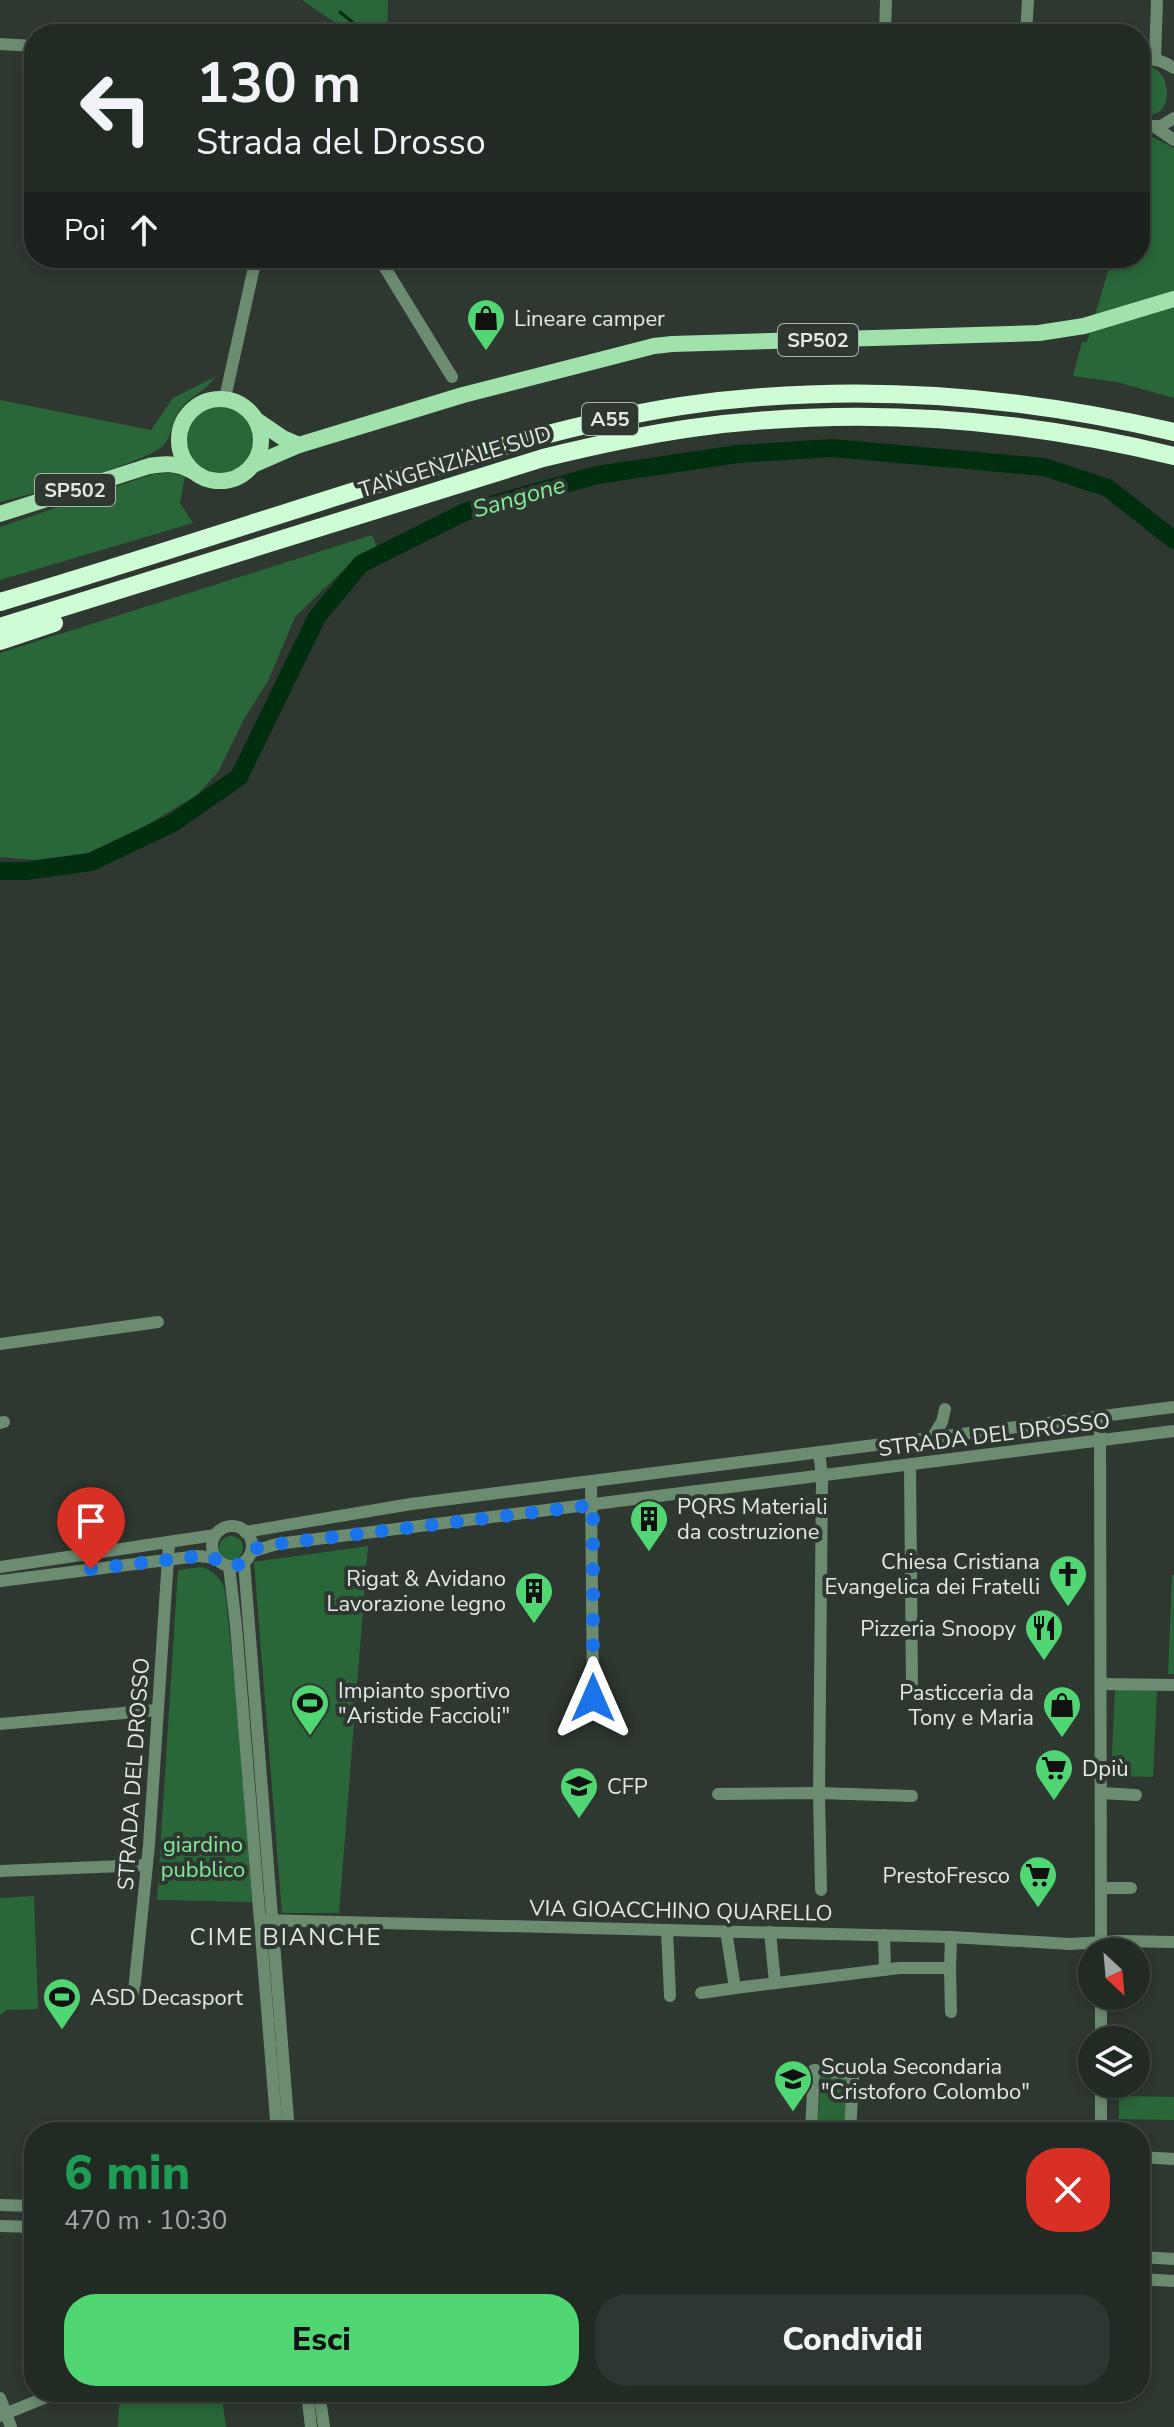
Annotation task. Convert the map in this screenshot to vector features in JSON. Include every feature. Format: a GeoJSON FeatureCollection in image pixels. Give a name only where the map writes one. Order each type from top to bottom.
{"type":"FeatureCollection","features":[{"type":"Feature","properties":{"kind":"highway","name":"TANGENZIALE SUD"},"geometry":{"type":"LineString","coordinates":[[0,602],[546,433],[682,406],[790,396],[856,393],[919,395],[990,399],[1069,410],[1174,432]]}},
{"type":"Feature","properties":{"kind":"highway","name":"TANGENZIALE SUD"},"geometry":{"type":"LineString","coordinates":[[0,627],[543,458],[690,428],[873,416],[944,419],[1061,432],[1174,456]]}},
{"type":"Feature","properties":{"kind":"highway"},"geometry":{"type":"LineString","coordinates":[[0,641],[82,614],[169,574]]}},
{"type":"Feature","properties":{"kind":"main road","name":"SP502"},"geometry":{"type":"LineString","coordinates":[[0,514],[164,463],[179,464],[207,479],[232,479],[244,474],[253,465],[299,445],[463,395],[654,346],[1039,333],[1084,326],[1174,299]]}},
{"type":"Feature","properties":{"kind":"main road"},"geometry":{"type":"LineString","coordinates":[[225,398],[244,405],[258,421],[299,445]]}},
{"type":"Feature","properties":{"kind":"main road","name":"SP502"},"geometry":{"type":"LineString","coordinates":[[149,466],[167,451],[179,435],[182,422],[200,403],[225,398]]}},
{"type":"Feature","properties":{"kind":"main road"},"geometry":{"type":"LineString","coordinates":[[253,465],[262,444],[258,421]]}},
{"type":"Feature","properties":{"kind":"main road"},"geometry":{"type":"LineString","coordinates":[[179,435],[181,454],[192,471]]}},
{"type":"Feature","properties":{"kind":"street"},"geometry":{"type":"LineString","coordinates":[[885,24],[886,0]]}},
{"type":"Feature","properties":{"kind":"street"},"geometry":{"type":"LineString","coordinates":[[1027,24],[1028,0]]}},
{"type":"Feature","properties":{"kind":"street"},"geometry":{"type":"LineString","coordinates":[[1155,59],[1157,0]]}},
{"type":"Feature","properties":{"kind":"street"},"geometry":{"type":"LineString","coordinates":[[0,44],[24,45]]}},
{"type":"Feature","properties":{"kind":"street"},"geometry":{"type":"LineString","coordinates":[[1150,60],[1174,68]]}},
{"type":"Feature","properties":{"kind":"street"},"geometry":{"type":"LineString","coordinates":[[1150,127],[1174,118]]}},
{"type":"Feature","properties":{"kind":"street"},"geometry":{"type":"LineString","coordinates":[[1155,127],[1174,140]]}},
{"type":"Feature","properties":{"kind":"street"},"geometry":{"type":"LineString","coordinates":[[225,398],[254,268]]}},
{"type":"Feature","properties":{"kind":"street"},"geometry":{"type":"LineString","coordinates":[[385,268],[452,377]]}},
{"type":"Feature","properties":{"kind":"street"},"geometry":{"type":"LineString","coordinates":[[0,1344],[158,1322]]}},
{"type":"Feature","properties":{"kind":"street","name":"STRADA DEL DROSSO"},"geometry":{"type":"LineString","coordinates":[[245,1532],[411,1504],[1172,1408],[1173,1431],[277,1544],[248,1557]]}},
{"type":"Feature","properties":{"kind":"street","name":"STRADA DEL DROSSO"},"geometry":{"type":"LineString","coordinates":[[932,1438],[942,1422],[945,1409],[964,1434]]}},
{"type":"Feature","properties":{"kind":"street"},"geometry":{"type":"LineString","coordinates":[[1100,1417],[1101,1938]]}},
{"type":"Feature","properties":{"kind":"street"},"geometry":{"type":"LineString","coordinates":[[819,1452],[822,1476],[821,1890]]}},
{"type":"Feature","properties":{"kind":"street"},"geometry":{"type":"LineString","coordinates":[[910,1465],[912,1688]]}},
{"type":"Feature","properties":{"kind":"street"},"geometry":{"type":"LineString","coordinates":[[591,1481],[593,1698]]}},
{"type":"Feature","properties":{"kind":"street"},"geometry":{"type":"LineString","coordinates":[[496,1493],[499,1517]]}},
{"type":"Feature","properties":{"kind":"street"},"geometry":{"type":"LineString","coordinates":[[0,1567],[215,1535],[229,1527],[245,1532],[251,1541],[248,1557],[276,2122]]}},
{"type":"Feature","properties":{"kind":"street"},"geometry":{"type":"LineString","coordinates":[[215,1535],[212,1546],[216,1558]]}},
{"type":"Feature","properties":{"kind":"street","name":"STRADA DEL DROSSO"},"geometry":{"type":"LineString","coordinates":[[134,1991],[147,1865],[169,1543]]}},
{"type":"Feature","properties":{"kind":"street"},"geometry":{"type":"LineString","coordinates":[[0,1581],[208,1555],[229,1566]]}},
{"type":"Feature","properties":{"kind":"street"},"geometry":{"type":"LineString","coordinates":[[229,1566],[248,1557]]}},
{"type":"Feature","properties":{"kind":"street"},"geometry":{"type":"LineString","coordinates":[[229,1566],[288,2122]]}},
{"type":"Feature","properties":{"kind":"street"},"geometry":{"type":"LineString","coordinates":[[1101,1684],[1174,1685]]}},
{"type":"Feature","properties":{"kind":"street"},"geometry":{"type":"LineString","coordinates":[[0,1724],[157,1710]]}},
{"type":"Feature","properties":{"kind":"street"},"geometry":{"type":"LineString","coordinates":[[1102,1793],[1136,1795]]}},
{"type":"Feature","properties":{"kind":"street"},"geometry":{"type":"LineString","coordinates":[[718,1794],[912,1796]]}},
{"type":"Feature","properties":{"kind":"street"},"geometry":{"type":"LineString","coordinates":[[0,1871],[147,1865]]}},
{"type":"Feature","properties":{"kind":"street"},"geometry":{"type":"LineString","coordinates":[[1101,1888],[1131,1888]]}},
{"type":"Feature","properties":{"kind":"street","name":"VIA GIOACCHINO QUARELLO"},"geometry":{"type":"LineString","coordinates":[[266,1920],[951,1937],[1078,1945]]}},
{"type":"Feature","properties":{"kind":"street"},"geometry":{"type":"LineString","coordinates":[[667,1930],[670,1996]]}},
{"type":"Feature","properties":{"kind":"street"},"geometry":{"type":"LineString","coordinates":[[726,1931],[735,1988]]}},
{"type":"Feature","properties":{"kind":"street"},"geometry":{"type":"LineString","coordinates":[[770,1932],[775,1983]]}},
{"type":"Feature","properties":{"kind":"street"},"geometry":{"type":"LineString","coordinates":[[884,1935],[885,1970]]}},
{"type":"Feature","properties":{"kind":"street"},"geometry":{"type":"LineString","coordinates":[[951,1937],[951,2012]]}},
{"type":"Feature","properties":{"kind":"street","name":"VIA GIOACCHINO QUARELLO"},"geometry":{"type":"LineString","coordinates":[[1150,1944],[1174,1942]]}},
{"type":"Feature","properties":{"kind":"street"},"geometry":{"type":"LineString","coordinates":[[701,1993],[885,1970],[950,1968]]}},
{"type":"Feature","properties":{"kind":"street"},"geometry":{"type":"LineString","coordinates":[[811,2122],[814,2070],[852,2074],[851,2122]]}},
{"type":"Feature","properties":{"kind":"street"},"geometry":{"type":"LineString","coordinates":[[1101,2098],[1101,2122]]}},
{"type":"Feature","properties":{"kind":"street"},"geometry":{"type":"LineString","coordinates":[[1150,2158],[1174,2159]]}},
{"type":"Feature","properties":{"kind":"street"},"geometry":{"type":"LineString","coordinates":[[0,2205],[24,2206]]}},
{"type":"Feature","properties":{"kind":"street"},"geometry":{"type":"LineString","coordinates":[[0,2226],[24,2227]]}},
{"type":"Feature","properties":{"kind":"street"},"geometry":{"type":"LineString","coordinates":[[1150,2258],[1174,2259]]}},
{"type":"Feature","properties":{"kind":"street"},"geometry":{"type":"LineString","coordinates":[[1150,2280],[1174,2281]]}},
{"type":"Feature","properties":{"kind":"street"},"geometry":{"type":"LineString","coordinates":[[0,2398],[3,2415],[11,2427]]}},
{"type":"Feature","properties":{"kind":"street"},"geometry":{"type":"LineString","coordinates":[[3,2415],[35,2402]]}},
{"type":"Feature","properties":{"kind":"street"},"geometry":{"type":"LineString","coordinates":[[308,2402],[311,2427]]}},
{"type":"Feature","properties":{"kind":"street"},"geometry":{"type":"LineString","coordinates":[[320,2402],[324,2427]]}},
{"type":"Feature","properties":{"kind":"green space"},"geometry":{"type":"Polygon","coordinates":[[[302,0],[388,0],[387,24],[337,24],[302,0]]]}},
{"type":"Feature","properties":{"kind":"green space"},"geometry":{"type":"Polygon","coordinates":[[[1150,67],[1163,78],[1167,96],[1159,112],[1151,115],[1150,67]]]}},
{"type":"Feature","properties":{"kind":"green space"},"geometry":{"type":"Polygon","coordinates":[[[1150,136],[1174,148],[1174,398],[1117,382],[1073,376],[1082,342],[1087,342],[1109,268],[1150,268],[1150,136]]]}},
{"type":"Feature","properties":{"kind":"green space"},"geometry":{"type":"Polygon","coordinates":[[[215,377],[179,410],[167,441],[154,452],[87,477],[0,502],[0,400],[151,430],[173,398],[215,377]]]}},
{"type":"Feature","properties":{"kind":"green space"},"geometry":{"type":"Polygon","coordinates":[[[221,403],[240,409],[250,419],[256,438],[250,457],[240,467],[221,473],[202,467],[192,457],[186,438],[192,419],[202,409],[221,403]]]}},
{"type":"Feature","properties":{"kind":"green space"},"geometry":{"type":"Polygon","coordinates":[[[153,474],[185,476],[180,503],[193,523],[0,580],[0,527],[153,474]]]}},
{"type":"Feature","properties":{"kind":"green space"},"geometry":{"type":"Polygon","coordinates":[[[372,535],[377,547],[361,553],[295,617],[268,681],[244,719],[218,772],[197,795],[145,826],[88,853],[35,860],[0,857],[0,653],[372,535]]]}},
{"type":"Feature","properties":{"kind":"green space"},"geometry":{"type":"Polygon","coordinates":[[[231,1536],[242,1543],[243,1548],[236,1559],[231,1560],[220,1553],[219,1548],[226,1537],[231,1536]]]}},
{"type":"Feature","properties":{"kind":"green space","name":"Impianto sportivo \"Aristide Faccioli\""},"geometry":{"type":"Polygon","coordinates":[[[368,1546],[339,1913],[282,1913],[254,1562],[368,1546]]]}},
{"type":"Feature","properties":{"kind":"green space","name":"giardino pubblico"},"geometry":{"type":"Polygon","coordinates":[[[202,1567],[216,1576],[225,1591],[252,1902],[157,1900],[178,1570],[202,1567]]]}},
{"type":"Feature","properties":{"kind":"green space"},"geometry":{"type":"Polygon","coordinates":[[[1172,1575],[1174,1674],[1168,1674],[1172,1575]]]}},
{"type":"Feature","properties":{"kind":"green space"},"geometry":{"type":"Polygon","coordinates":[[[1115,1689],[1157,1691],[1153,1777],[1111,1776],[1115,1689]]]}},
{"type":"Feature","properties":{"kind":"green space"},"geometry":{"type":"Polygon","coordinates":[[[34,1896],[38,2009],[7,2010],[0,2015],[0,1898],[34,1896]]]}},
{"type":"Feature","properties":{"kind":"green space"},"geometry":{"type":"Polygon","coordinates":[[[821,2076],[849,2078],[847,2122],[818,2122],[821,2076]]]}},
{"type":"Feature","properties":{"kind":"green space"},"geometry":{"type":"Polygon","coordinates":[[[1174,2097],[1174,2120],[1119,2119],[1119,2098],[1174,2097]]]}},
{"type":"Feature","properties":{"kind":"green space"},"geometry":{"type":"Polygon","coordinates":[[[119,2402],[222,2402],[226,2427],[118,2427],[119,2402]]]}},
{"type":"Feature","properties":{"kind":"waterway"},"geometry":{"type":"LineString","coordinates":[[340,12],[355,24]]}},
{"type":"Feature","properties":{"kind":"waterway","name":"Sangone"},"geometry":{"type":"LineString","coordinates":[[0,871],[26,871],[91,862],[173,823],[239,777],[317,617],[361,564],[465,512],[597,475],[738,454],[832,448],[1044,467],[1108,488],[1174,540]]}},
{"type":"Feature","properties":{"kind":"place","name":"Lineare camper"},"geometry":{"type":"Point","coordinates":[486,352]}},
{"type":"Feature","properties":{"kind":"place","name":"PQRS Materiali da costruzione"},"geometry":{"type":"Point","coordinates":[649,1553]}},
{"type":"Feature","properties":{"kind":"place","name":"Chiesa Cristiana Evangelica dei Fratelli"},"geometry":{"type":"Point","coordinates":[1068,1608]}},
{"type":"Feature","properties":{"kind":"place","name":"Rigat & Avidano Lavorazione legno"},"geometry":{"type":"Point","coordinates":[534,1625]}},
{"type":"Feature","properties":{"kind":"place","name":"Pizzeria Snoopy"},"geometry":{"type":"Point","coordinates":[1044,1662]}},
{"type":"Feature","properties":{"kind":"place","name":"Impianto sportivo \"Aristide Faccioli\""},"geometry":{"type":"Point","coordinates":[310,1737]}},
{"type":"Feature","properties":{"kind":"place","name":"Pasticceria da Tony e Maria"},"geometry":{"type":"Point","coordinates":[1062,1739]}},
{"type":"Feature","properties":{"kind":"place","name":"Dpiù"},"geometry":{"type":"Point","coordinates":[1054,1802]}},
{"type":"Feature","properties":{"kind":"place","name":"CFP"},"geometry":{"type":"Point","coordinates":[579,1820]}},
{"type":"Feature","properties":{"kind":"place","name":"PrestoFresco"},"geometry":{"type":"Point","coordinates":[1038,1909]}},
{"type":"Feature","properties":{"kind":"place","name":"ASD Decasport"},"geometry":{"type":"Point","coordinates":[62,2031]}},
{"type":"Feature","properties":{"kind":"place","name":"Scuola Secondaria \"Cristoforo Colombo\""},"geometry":{"type":"Point","coordinates":[793,2113]}},
{"type":"Feature","properties":{"kind":"district","name":"CIME BIANCHE"},"geometry":{"type":"Point","coordinates":[286,1937]}},
{"type":"Feature","properties":{"kind":"route"},"geometry":{"type":"LineString","coordinates":[[91,1569],[208,1555],[229,1566],[244,1562],[257,1548],[277,1544],[593,1505],[593,1698]]}}]}
